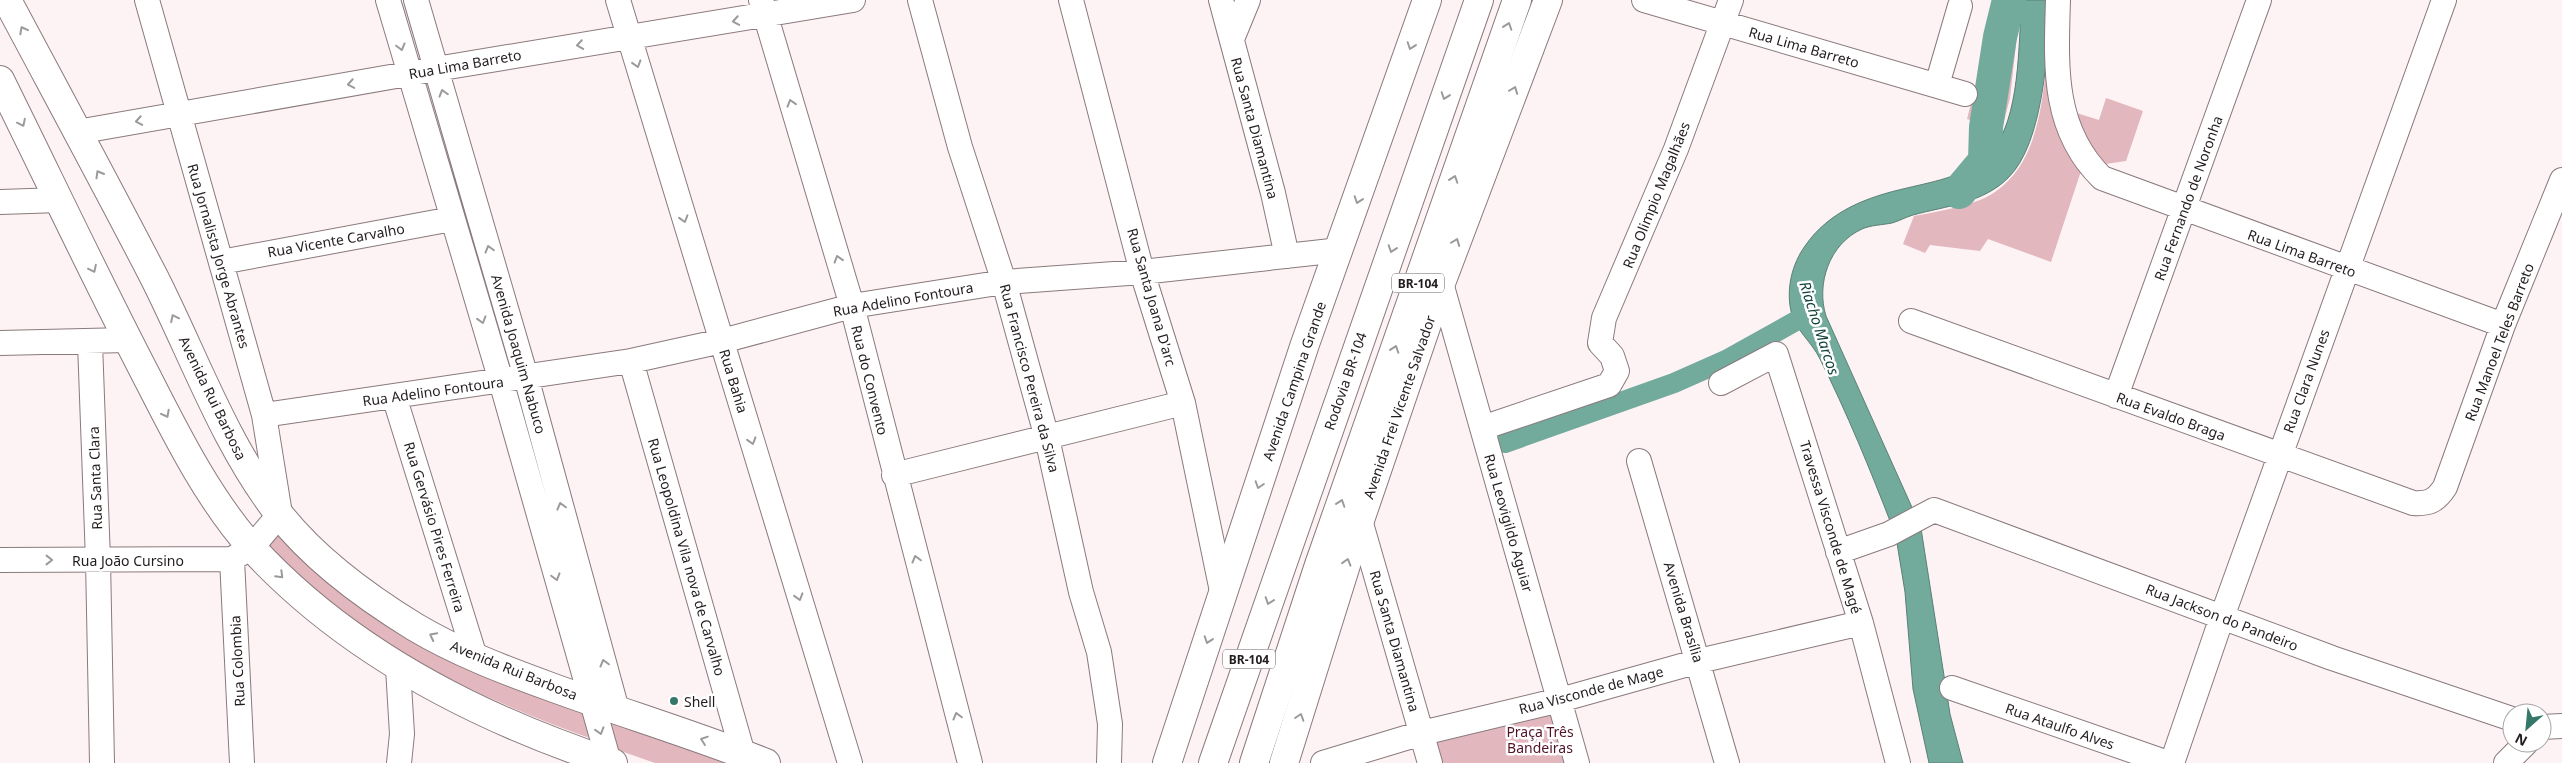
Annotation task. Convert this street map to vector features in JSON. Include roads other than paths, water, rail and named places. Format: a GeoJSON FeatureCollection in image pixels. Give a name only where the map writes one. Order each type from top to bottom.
{"type":"FeatureCollection","features":[{"type":"Feature","properties":{"kind":"main road","name":"Avenida Rui Barbosa"},"geometry":{"type":"LineString","coordinates":[[6,0],[174,318],[220,416],[246,465],[280,514],[315,552],[358,588],[415,627],[475,658],[754,758]]}},
{"type":"Feature","properties":{"kind":"main road","name":"Avenida Campina Grande"},"geometry":{"type":"LineString","coordinates":[[1167,763],[1305,344],[1340,250],[1427,0]]}},
{"type":"Feature","properties":{"kind":"main road","name":"Rodovia BR-104"},"geometry":{"type":"LineString","coordinates":[[1213,763],[1479,0]]}},
{"type":"Feature","properties":{"kind":"main road","name":"BR-104"},"geometry":{"type":"LineString","coordinates":[[1254,763],[1319,565],[1517,0]]}},
{"type":"Feature","properties":{"kind":"main road","name":"Avenida Frei Vicente Salvador"},"geometry":{"type":"LineString","coordinates":[[1284,763],[1360,520],[1441,283],[1548,0]]}},
{"type":"Feature","properties":{"kind":"main road"},"geometry":{"type":"LineString","coordinates":[[0,80],[127,340],[171,424],[214,496],[242,553],[398,668],[499,718],[547,739],[611,762]]}},
{"type":"Feature","properties":{"kind":"street","name":"Rua Jornalista Jorge Abrantes"},"geometry":{"type":"LineString","coordinates":[[147,0],[264,415],[280,514]]}},
{"type":"Feature","properties":{"kind":"street","name":"Avenida Joaquim Nabuco"},"geometry":{"type":"LineString","coordinates":[[388,0],[408,74],[500,381],[591,701],[611,762]]}},
{"type":"Feature","properties":{"kind":"street","name":"Avenida Joaquim Nabuco"},"geometry":{"type":"LineString","coordinates":[[416,0],[526,378],[617,710]]}},
{"type":"Feature","properties":{"kind":"street","name":"Rua Bahia"},"geometry":{"type":"LineString","coordinates":[[618,0],[850,763]]}},
{"type":"Feature","properties":{"kind":"street","name":"Rua Lima Barreto"},"geometry":{"type":"LineString","coordinates":[[77,132],[628,37],[763,8],[853,0]]}},
{"type":"Feature","properties":{"kind":"street","name":"Rua Francisco Pereira da Silva"},"geometry":{"type":"LineString","coordinates":[[920,0],[960,147],[1004,282],[1047,438],[1081,592],[1099,652],[1110,724],[1109,763]]}},
{"type":"Feature","properties":{"kind":"street","name":"Rua Santa Joana D'arc"},"geometry":{"type":"LineString","coordinates":[[1071,0],[1142,272],[1183,403],[1223,596]]}},
{"type":"Feature","properties":{"kind":"street","name":"Rua Santa Diamantina"},"geometry":{"type":"LineString","coordinates":[[1221,0],[1287,256]]}},
{"type":"Feature","properties":{"kind":"street"},"geometry":{"type":"LineString","coordinates":[[1232,39],[1248,0]]}},
{"type":"Feature","properties":{"kind":"street","name":"Rua Lima Barreto"},"geometry":{"type":"LineString","coordinates":[[1644,0],[1965,94]]}},
{"type":"Feature","properties":{"kind":"street","name":"Rua Olimpio Magalhães"},"geometry":{"type":"LineString","coordinates":[[1482,428],[1609,385],[1617,371],[1612,356],[1600,343],[1604,318],[1662,185],[1731,0]]}},
{"type":"Feature","properties":{"kind":"street","name":"Rua Lima Barreto"},"geometry":{"type":"LineString","coordinates":[[2058,0],[2056,45],[2063,112],[2074,142],[2087,163],[2102,178],[2184,210],[2503,325]]}},
{"type":"Feature","properties":{"kind":"street","name":"Rua Fernando de Noronha"},"geometry":{"type":"LineString","coordinates":[[2116,396],[2259,0]]}},
{"type":"Feature","properties":{"kind":"street","name":"Rua Clara Nunes"},"geometry":{"type":"LineString","coordinates":[[2170,763],[2444,0]]}},
{"type":"Feature","properties":{"kind":"street"},"geometry":{"type":"LineString","coordinates":[[1937,86],[1960,6]]}},
{"type":"Feature","properties":{"kind":"street","name":"Rua do Convento"},"geometry":{"type":"LineString","coordinates":[[763,8],[852,306],[894,476],[970,763]]}},
{"type":"Feature","properties":{"kind":"street","name":"Rua Manoel Teles Barreto"},"geometry":{"type":"LineString","coordinates":[[2433,502],[2445,487],[2503,325],[2562,180]]}},
{"type":"Feature","properties":{"kind":"street"},"geometry":{"type":"LineString","coordinates":[[4,202],[60,200]]}},
{"type":"Feature","properties":{"kind":"street","name":"Rua Vicente Carvalho"},"geometry":{"type":"LineString","coordinates":[[221,262],[452,219]]}},
{"type":"Feature","properties":{"kind":"street","name":"Rua Adelino Fontoura"},"geometry":{"type":"LineString","coordinates":[[264,415],[526,378],[631,361],[722,341],[852,306],[1004,282],[1142,272],[1340,250]]}},
{"type":"Feature","properties":{"kind":"street","name":"Rua Leovigildo Aguiar"},"geometry":{"type":"LineString","coordinates":[[1441,283],[1577,763]]}},
{"type":"Feature","properties":{"kind":"street","name":"Rua Evaldo Braga"},"geometry":{"type":"LineString","coordinates":[[1911,321],[2413,503],[2425,504],[2433,502]]}},
{"type":"Feature","properties":{"kind":"street"},"geometry":{"type":"LineString","coordinates":[[0,343],[127,340]]}},
{"type":"Feature","properties":{"kind":"street","name":"Rua Santa Clara"},"geometry":{"type":"LineString","coordinates":[[90,342],[98,560],[102,763]]}},
{"type":"Feature","properties":{"kind":"street","name":"Travessa Visconde de Magé"},"geometry":{"type":"LineString","coordinates":[[1721,383],[1776,354],[1861,623],[1898,763]]}},
{"type":"Feature","properties":{"kind":"street","name":"Rua Leopoldina Vila nova de Carvalho"},"geometry":{"type":"LineString","coordinates":[[631,361],[754,758]]}},
{"type":"Feature","properties":{"kind":"street","name":"Rua Gervásio Pires Ferreira"},"geometry":{"type":"LineString","coordinates":[[394,396],[475,658]]}},
{"type":"Feature","properties":{"kind":"street"},"geometry":{"type":"LineString","coordinates":[[894,476],[1183,403]]}},
{"type":"Feature","properties":{"kind":"street","name":"Avenida Brasília"},"geometry":{"type":"LineString","coordinates":[[1640,461],[1727,763]]}},
{"type":"Feature","properties":{"kind":"street","name":"Rua Jackson do Pandeiro"},"geometry":{"type":"LineString","coordinates":[[1838,552],[1889,534],[1934,510],[2447,699],[2502,716]]}},
{"type":"Feature","properties":{"kind":"street"},"geometry":{"type":"LineString","coordinates":[[242,553],[280,514]]}},
{"type":"Feature","properties":{"kind":"street","name":"Rua Santa Diamantina"},"geometry":{"type":"LineString","coordinates":[[1360,520],[1430,763]]}},
{"type":"Feature","properties":{"kind":"street","name":"Rua João Cursino"},"geometry":{"type":"LineString","coordinates":[[0,560],[98,560],[242,553]]}},
{"type":"Feature","properties":{"kind":"street","name":"Rua Colombia"},"geometry":{"type":"LineString","coordinates":[[242,553],[242,763]]}},
{"type":"Feature","properties":{"kind":"street","name":"Rua Visconde de Mage"},"geometry":{"type":"LineString","coordinates":[[1323,763],[1422,733],[1560,700],[1699,661],[1861,623]]}},
{"type":"Feature","properties":{"kind":"street"},"geometry":{"type":"LineString","coordinates":[[398,668],[402,734],[399,763]]}},
{"type":"Feature","properties":{"kind":"street","name":"Rua Ataulfo Alves"},"geometry":{"type":"LineString","coordinates":[[1952,688],[2170,763]]}},
{"type":"Feature","properties":{"kind":"street"},"geometry":{"type":"LineString","coordinates":[[2506,763],[2516,753]]}},
{"type":"Feature","properties":{"kind":"water"},"geometry":{"type":"Polygon","coordinates":[[[2022,0],[2050,0],[2048,44],[2042,94],[2037,119],[2020,162],[2008,178],[1987,193],[1976,198],[1913,215],[1892,223],[1862,229],[1841,244],[1833,255],[1824,278],[1823,304],[1826,316],[1915,514],[1892,526],[1858,441],[1830,379],[1817,353],[1793,318],[1789,294],[1791,277],[1800,253],[1805,246],[1825,223],[1837,215],[1850,207],[1878,196],[1951,177],[1972,167],[1990,153],[2000,139],[2008,121],[2013,101],[2022,0]]]}},
{"type":"Feature","properties":{"kind":"water"},"geometry":{"type":"Polygon","coordinates":[[[1920,522],[1950,714],[1963,763],[1929,763],[1913,689],[1905,592],[1896,537],[1920,522]]]}},
{"type":"Feature","properties":{"kind":"waterway","name":"Riacho Marcos"},"geometry":{"type":"LineString","coordinates":[[1959,192],[1985,161],[1986,127],[2000,37],[2009,0]]}},
{"type":"Feature","properties":{"kind":"waterway"},"geometry":{"type":"LineString","coordinates":[[1505,443],[1674,383],[1726,360],[1812,312]]}},
{"type":"Feature","properties":{"kind":"place","name":"Shell"},"geometry":{"type":"Point","coordinates":[674,701]}},
{"type":"Feature","properties":{"kind":"park label","name":"Praça Três Bandeiras"},"geometry":{"type":"Point","coordinates":[1540,740]}}]}
